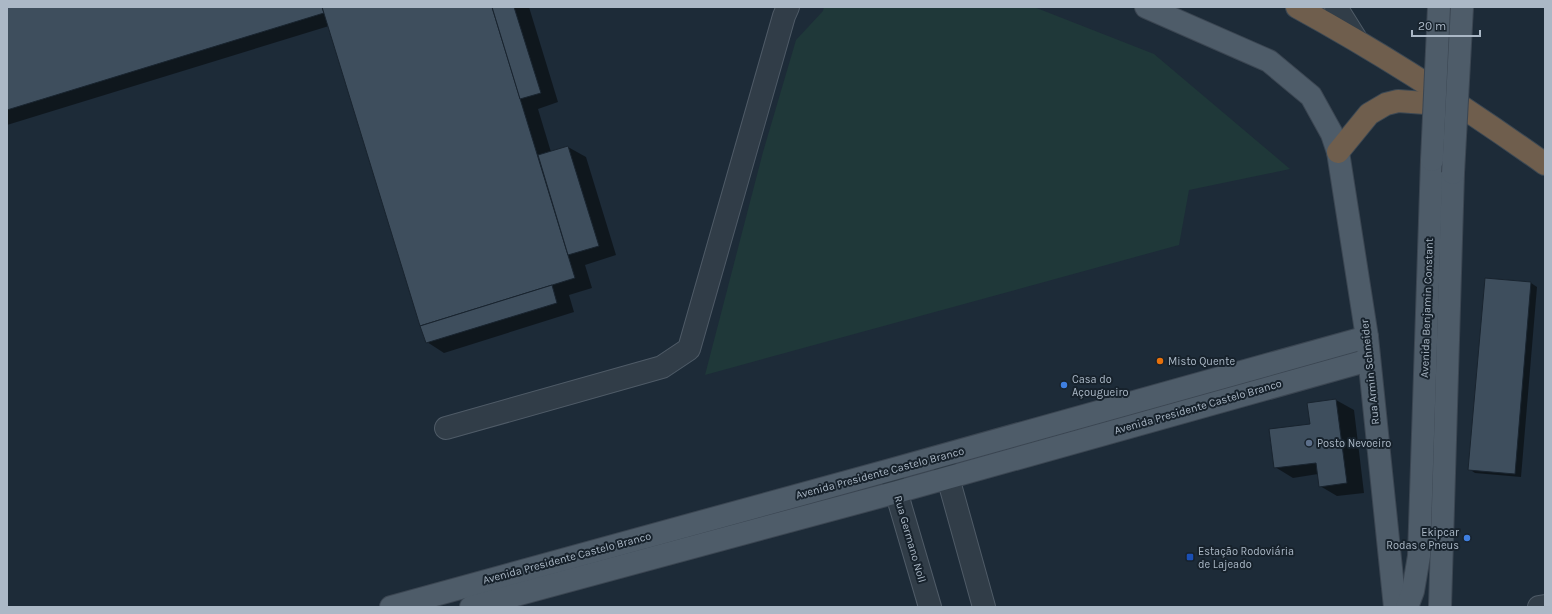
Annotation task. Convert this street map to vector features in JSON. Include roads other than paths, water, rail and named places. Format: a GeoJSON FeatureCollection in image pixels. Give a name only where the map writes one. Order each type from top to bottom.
{"type":"FeatureCollection","features":[{"type":"Feature","properties":{"kind":"highway"},"geometry":{"type":"LineString","coordinates":[[1297,7],[1356,39],[1462,106],[1545,164]]}},
{"type":"Feature","properties":{"kind":"highway"},"geometry":{"type":"LineString","coordinates":[[1338,152],[1369,114],[1386,104],[1398,101],[1462,106]]}},
{"type":"Feature","properties":{"kind":"main road","name":"Rua Armin Schneider"},"geometry":{"type":"LineString","coordinates":[[1146,7],[1269,61],[1311,96],[1332,134],[1338,152],[1367,337],[1395,603]]}},
{"type":"Feature","properties":{"kind":"main road","name":"Avenida Benjamin Constant"},"geometry":{"type":"LineString","coordinates":[[1395,603],[1413,591],[1419,556],[1432,160],[1439,7]]}},
{"type":"Feature","properties":{"kind":"main road","name":"Avenida Benjamin Constant"},"geometry":{"type":"LineString","coordinates":[[1440,607],[1453,173],[1462,7]]}},
{"type":"Feature","properties":{"kind":"main road","name":"Avenida Presidente Castelo Branco"},"geometry":{"type":"LineString","coordinates":[[391,607],[942,456],[1367,337]]}},
{"type":"Feature","properties":{"kind":"main road","name":"Avenida Presidente Castelo Branco"},"geometry":{"type":"LineString","coordinates":[[471,607],[896,492],[1369,360]]}},
{"type":"Feature","properties":{"kind":"main road"},"geometry":{"type":"LineString","coordinates":[[634,540],[640,561]]}},
{"type":"Feature","properties":{"kind":"street"},"geometry":{"type":"LineString","coordinates":[[446,428],[662,367],[689,349],[782,23],[788,7]]}},
{"type":"Feature","properties":{"kind":"street"},"geometry":{"type":"LineString","coordinates":[[1336,7],[1356,39]]}},
{"type":"Feature","properties":{"kind":"street"},"geometry":{"type":"LineString","coordinates":[[942,456],[984,607]]}},
{"type":"Feature","properties":{"kind":"street","name":"Rua Germano Noll"},"geometry":{"type":"LineString","coordinates":[[890,470],[930,607]]}},
{"type":"Feature","properties":{"kind":"street"},"geometry":{"type":"LineString","coordinates":[[1540,607],[1545,606]]}},
{"type":"Feature","properties":{"kind":"place","name":"Misto Quente"},"geometry":{"type":"Point","coordinates":[1160,361]}},
{"type":"Feature","properties":{"kind":"place","name":"Casa do Açougueiro"},"geometry":{"type":"Point","coordinates":[1064,385]}},
{"type":"Feature","properties":{"kind":"place","name":"Posto Nevoeiro"},"geometry":{"type":"Point","coordinates":[1309,443]}},
{"type":"Feature","properties":{"kind":"place","name":"Ekipcar Rodas e Pneus"},"geometry":{"type":"Point","coordinates":[1467,538]}},
{"type":"Feature","properties":{"kind":"place","name":"Estação Rodoviária de Lajeado"},"geometry":{"type":"Point","coordinates":[1190,557]}}]}
